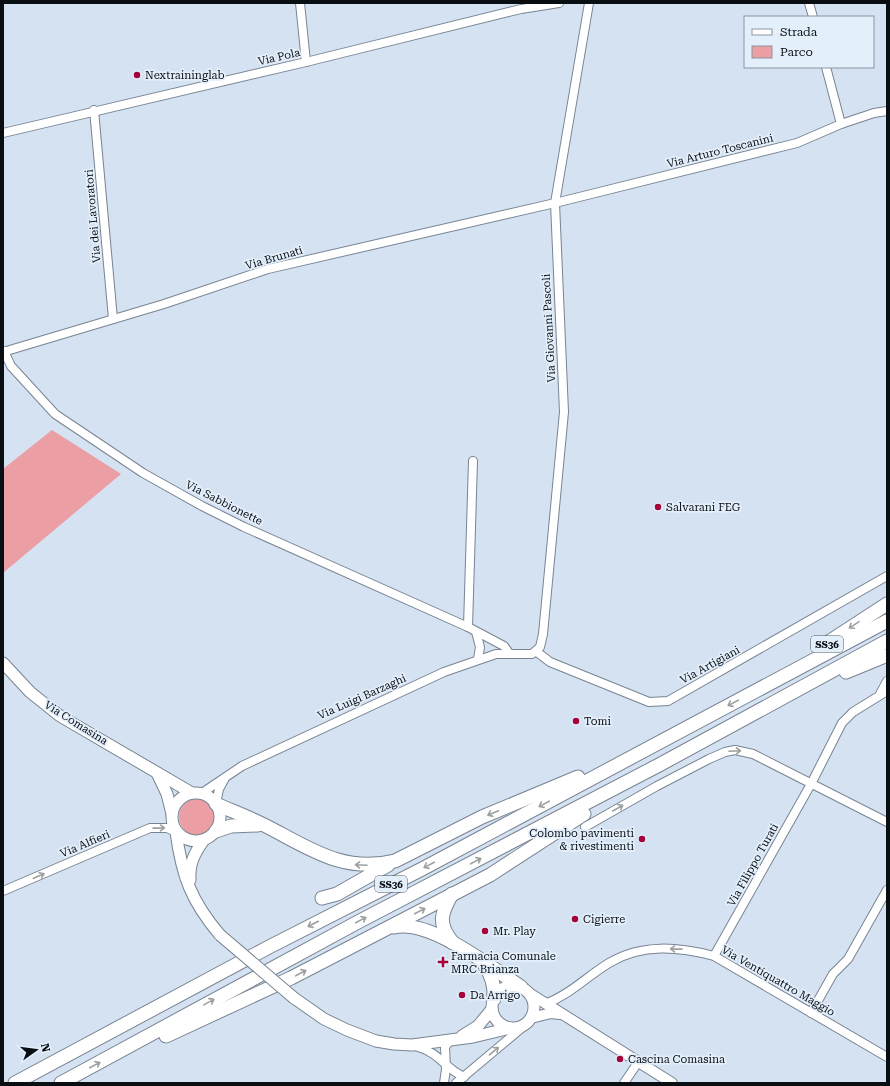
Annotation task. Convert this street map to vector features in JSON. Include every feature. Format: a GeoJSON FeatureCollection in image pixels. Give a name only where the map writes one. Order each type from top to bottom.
{"type":"FeatureCollection","features":[{"type":"Feature","properties":{"kind":"highway","name":"SS36"},"geometry":{"type":"LineString","coordinates":[[767,685],[777,675],[887,604]]}},
{"type":"Feature","properties":{"kind":"highway","name":"SS36"},"geometry":{"type":"LineString","coordinates":[[15,1083],[268,947],[422,869],[620,762],[887,621]]}},
{"type":"Feature","properties":{"kind":"highway","name":"SS36"},"geometry":{"type":"LineString","coordinates":[[61,1083],[358,922],[659,765],[887,641]]}},
{"type":"Feature","properties":{"kind":"highway","name":"SS36"},"geometry":{"type":"LineString","coordinates":[[762,709],[886,655]]}},
{"type":"Feature","properties":{"kind":"highway"},"geometry":{"type":"LineString","coordinates":[[322,898],[337,894],[395,861],[482,817],[601,767],[620,762]]}},
{"type":"Feature","properties":{"kind":"highway"},"geometry":{"type":"LineString","coordinates":[[124,1049],[158,1039],[291,978],[504,867],[560,828],[649,776],[659,765]]}},
{"type":"Feature","properties":{"kind":"highway"},"geometry":{"type":"LineString","coordinates":[[216,804],[264,825],[308,850],[351,864],[382,865],[395,861]]}},
{"type":"Feature","properties":{"kind":"highway"},"geometry":{"type":"LineString","coordinates":[[216,831],[231,826],[264,825]]}},
{"type":"Feature","properties":{"kind":"highway"},"geometry":{"type":"LineString","coordinates":[[452,894],[442,911],[442,919],[447,936],[453,943]]}},
{"type":"Feature","properties":{"kind":"highway"},"geometry":{"type":"LineString","coordinates":[[386,929],[411,926],[428,931],[453,943],[482,960],[525,990]]}},
{"type":"Feature","properties":{"kind":"highway"},"geometry":{"type":"LineString","coordinates":[[482,960],[489,972],[494,992],[493,1004]]}},
{"type":"Feature","properties":{"kind":"main road","name":"Via Comasina"},"geometry":{"type":"LineString","coordinates":[[3,663],[30,692],[60,716],[149,766],[156,773],[167,794],[172,814]]}},
{"type":"Feature","properties":{"kind":"main road","name":"Via Comasina"},"geometry":{"type":"LineString","coordinates":[[156,773],[197,793]]}},
{"type":"Feature","properties":{"kind":"main road"},"geometry":{"type":"LineString","coordinates":[[193,898],[190,866],[193,856],[203,841],[216,831],[220,817],[216,804],[207,795],[197,793],[179,800],[172,814],[173,826],[176,832],[182,866],[193,898],[220,935],[294,998],[324,1020],[360,1036],[394,1044],[412,1045],[455,1038],[473,1037],[510,1028],[528,1022],[534,1006],[525,990],[508,987],[497,994],[493,1004],[478,1026],[455,1038]]}},
{"type":"Feature","properties":{"kind":"main road"},"geometry":{"type":"LineString","coordinates":[[176,832],[188,840],[203,841]]}},
{"type":"Feature","properties":{"kind":"main road"},"geometry":{"type":"LineString","coordinates":[[493,1004],[498,1022],[510,1028]]}},
{"type":"Feature","properties":{"kind":"street"},"geometry":{"type":"LineString","coordinates":[[300,3],[306,62]]}},
{"type":"Feature","properties":{"kind":"street","name":"Via Pola"},"geometry":{"type":"LineString","coordinates":[[3,132],[306,62],[522,9],[559,3]]}},
{"type":"Feature","properties":{"kind":"street","name":"Via Giovanni Pascoli"},"geometry":{"type":"LineString","coordinates":[[537,652],[540,647],[543,634],[564,412],[555,203],[589,3]]}},
{"type":"Feature","properties":{"kind":"street"},"geometry":{"type":"LineString","coordinates":[[809,3],[813,16]]}},
{"type":"Feature","properties":{"kind":"street"},"geometry":{"type":"LineString","coordinates":[[826,68],[841,124]]}},
{"type":"Feature","properties":{"kind":"street","name":"Via dei Lavoratori"},"geometry":{"type":"LineString","coordinates":[[94,110],[113,319]]}},
{"type":"Feature","properties":{"kind":"street","name":"Via Arturo Toscanini"},"geometry":{"type":"LineString","coordinates":[[555,203],[797,143],[841,124],[887,110]]}},
{"type":"Feature","properties":{"kind":"street","name":"Via Brunati"},"geometry":{"type":"LineString","coordinates":[[4,351],[113,319],[268,269],[555,203]]}},
{"type":"Feature","properties":{"kind":"street","name":"Via Sabbionette"},"geometry":{"type":"LineString","coordinates":[[4,351],[11,366],[55,414],[143,473],[204,507],[244,526],[468,627],[504,646],[509,653]]}},
{"type":"Feature","properties":{"kind":"street"},"geometry":{"type":"LineString","coordinates":[[468,627],[473,461]]}},
{"type":"Feature","properties":{"kind":"street","name":"Via Artigiani"},"geometry":{"type":"LineString","coordinates":[[537,652],[550,662],[649,702],[668,701],[887,576]]}},
{"type":"Feature","properties":{"kind":"street"},"geometry":{"type":"LineString","coordinates":[[476,632],[480,647],[478,659]]}},
{"type":"Feature","properties":{"kind":"street"},"geometry":{"type":"LineString","coordinates":[[509,653],[528,655],[537,652]]}},
{"type":"Feature","properties":{"kind":"street","name":"Via Luigi Barzaghi"},"geometry":{"type":"LineString","coordinates":[[197,793],[242,766],[310,732],[444,672],[478,659],[509,653]]}},
{"type":"Feature","properties":{"kind":"street"},"geometry":{"type":"LineString","coordinates":[[884,693],[887,681]]}},
{"type":"Feature","properties":{"kind":"street","name":"Via Filippo Turati"},"geometry":{"type":"LineString","coordinates":[[714,956],[811,784],[842,723],[853,712],[884,693]]}},
{"type":"Feature","properties":{"kind":"street"},"geometry":{"type":"LineString","coordinates":[[585,827],[657,786],[725,752],[735,750],[753,754],[887,822]]}},
{"type":"Feature","properties":{"kind":"street"},"geometry":{"type":"LineString","coordinates":[[216,804],[219,789],[228,774]]}},
{"type":"Feature","properties":{"kind":"street","name":"Via Alfieri"},"geometry":{"type":"LineString","coordinates":[[3,891],[150,828],[167,828],[176,832]]}},
{"type":"Feature","properties":{"kind":"street"},"geometry":{"type":"LineString","coordinates":[[811,1012],[833,974],[848,958],[887,890]]}},
{"type":"Feature","properties":{"kind":"street","name":"Via Ventiquattro Maggio"},"geometry":{"type":"LineString","coordinates":[[545,1004],[566,995],[610,963],[629,953],[656,948],[686,949],[714,956],[887,1057]]}},
{"type":"Feature","properties":{"kind":"street"},"geometry":{"type":"LineString","coordinates":[[525,990],[672,1083]]}},
{"type":"Feature","properties":{"kind":"street"},"geometry":{"type":"LineString","coordinates":[[456,1083],[528,1022],[551,1013],[566,1016]]}},
{"type":"Feature","properties":{"kind":"street"},"geometry":{"type":"LineString","coordinates":[[444,1083],[446,1073],[445,1047],[455,1038]]}},
{"type":"Feature","properties":{"kind":"street"},"geometry":{"type":"LineString","coordinates":[[412,1045],[433,1052],[455,1073],[464,1077]]}},
{"type":"Feature","properties":{"kind":"street"},"geometry":{"type":"LineString","coordinates":[[624,1083],[639,1061]]}},
{"type":"Feature","properties":{"kind":"green space"},"geometry":{"type":"Polygon","coordinates":[[[52,430],[121,474],[3,573],[3,469],[52,430]]]}},
{"type":"Feature","properties":{"kind":"green space"},"geometry":{"type":"Polygon","coordinates":[[[201,799],[210,804],[214,810],[214,824],[210,830],[201,835],[193,835],[184,830],[180,824],[179,813],[184,804],[190,800],[201,799]]]}},
{"type":"Feature","properties":{"kind":"place","name":"Nextraininglab"},"geometry":{"type":"Point","coordinates":[137,75]}},
{"type":"Feature","properties":{"kind":"place","name":"Salvarani FEG"},"geometry":{"type":"Point","coordinates":[658,507]}},
{"type":"Feature","properties":{"kind":"place","name":"Tomi"},"geometry":{"type":"Point","coordinates":[576,721]}},
{"type":"Feature","properties":{"kind":"place","name":"Colombo pavimenti & rivestimenti"},"geometry":{"type":"Point","coordinates":[642,839]}},
{"type":"Feature","properties":{"kind":"place","name":"Cigierre"},"geometry":{"type":"Point","coordinates":[575,919]}},
{"type":"Feature","properties":{"kind":"place","name":"Mr. Play"},"geometry":{"type":"Point","coordinates":[485,931]}},
{"type":"Feature","properties":{"kind":"place","name":"Farmacia Comunale MRC Brianza"},"geometry":{"type":"Point","coordinates":[443,962]}},
{"type":"Feature","properties":{"kind":"place","name":"Da Arrigo"},"geometry":{"type":"Point","coordinates":[462,995]}},
{"type":"Feature","properties":{"kind":"place","name":"Cascina Comasina"},"geometry":{"type":"Point","coordinates":[620,1059]}}]}
